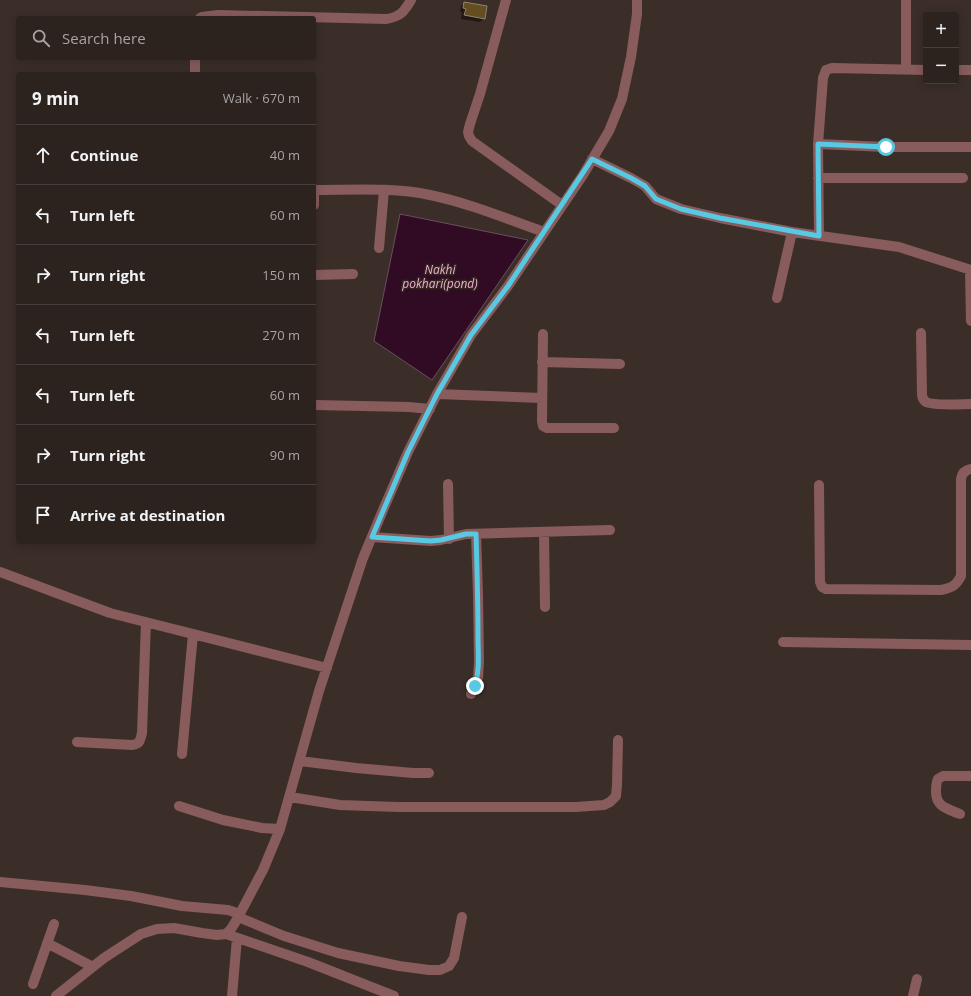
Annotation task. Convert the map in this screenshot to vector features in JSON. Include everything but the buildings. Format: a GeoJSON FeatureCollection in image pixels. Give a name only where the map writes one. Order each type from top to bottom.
{"type":"FeatureCollection","features":[{"type":"Feature","properties":{"kind":"street"},"geometry":{"type":"LineString","coordinates":[[316,17],[395,18],[401,14],[412,0]]}},
{"type":"Feature","properties":{"kind":"street"},"geometry":{"type":"LineString","coordinates":[[506,0],[480,94],[470,124],[468,132],[469,136],[472,141],[562,205]]}},
{"type":"Feature","properties":{"kind":"street"},"geometry":{"type":"LineString","coordinates":[[56,996],[104,958],[141,934],[157,929],[174,928],[202,934],[217,935],[234,923],[262,870],[280,829],[319,691],[363,558],[408,452],[437,394],[471,335],[508,286],[609,132],[622,99],[631,57],[637,14],[637,0]]}},
{"type":"Feature","properties":{"kind":"street"},"geometry":{"type":"LineString","coordinates":[[906,0],[906,69]]}},
{"type":"Feature","properties":{"kind":"street"},"geometry":{"type":"LineString","coordinates":[[210,16],[260,16]]}},
{"type":"Feature","properties":{"kind":"street"},"geometry":{"type":"LineString","coordinates":[[195,60],[195,72]]}},
{"type":"Feature","properties":{"kind":"street"},"geometry":{"type":"LineString","coordinates":[[819,236],[818,144],[823,78],[826,70],[832,68],[923,70]]}},
{"type":"Feature","properties":{"kind":"street"},"geometry":{"type":"LineString","coordinates":[[959,70],[971,70]]}},
{"type":"Feature","properties":{"kind":"street"},"geometry":{"type":"LineString","coordinates":[[818,144],[886,147],[971,147]]}},
{"type":"Feature","properties":{"kind":"street"},"geometry":{"type":"LineString","coordinates":[[592,159],[645,186],[656,199],[681,209],[792,232],[899,247],[970,270],[971,321]]}},
{"type":"Feature","properties":{"kind":"street"},"geometry":{"type":"LineString","coordinates":[[818,178],[963,178]]}},
{"type":"Feature","properties":{"kind":"street"},"geometry":{"type":"LineString","coordinates":[[316,190],[384,190],[430,195],[460,203],[544,232]]}},
{"type":"Feature","properties":{"kind":"street"},"geometry":{"type":"LineString","coordinates":[[379,248],[384,190]]}},
{"type":"Feature","properties":{"kind":"street"},"geometry":{"type":"LineString","coordinates":[[777,298],[792,232]]}},
{"type":"Feature","properties":{"kind":"street"},"geometry":{"type":"LineString","coordinates":[[316,275],[353,274]]}},
{"type":"Feature","properties":{"kind":"street"},"geometry":{"type":"LineString","coordinates":[[920,333],[922,398],[925,402],[933,404],[971,404]]}},
{"type":"Feature","properties":{"kind":"street"},"geometry":{"type":"LineString","coordinates":[[543,334],[543,426],[547,428],[614,428]]}},
{"type":"Feature","properties":{"kind":"street"},"geometry":{"type":"LineString","coordinates":[[542,362],[620,364]]}},
{"type":"Feature","properties":{"kind":"street"},"geometry":{"type":"LineString","coordinates":[[437,394],[542,398]]}},
{"type":"Feature","properties":{"kind":"street"},"geometry":{"type":"LineString","coordinates":[[316,405],[409,407],[430,409]]}},
{"type":"Feature","properties":{"kind":"street"},"geometry":{"type":"LineString","coordinates":[[819,485],[820,582],[822,587],[826,589],[941,590],[954,586],[961,576],[961,479],[964,471],[971,469]]}},
{"type":"Feature","properties":{"kind":"street"},"geometry":{"type":"LineString","coordinates":[[448,484],[449,539]]}},
{"type":"Feature","properties":{"kind":"street"},"geometry":{"type":"LineString","coordinates":[[372,537],[431,541],[476,534],[610,530]]}},
{"type":"Feature","properties":{"kind":"street"},"geometry":{"type":"LineString","coordinates":[[544,532],[545,607]]}},
{"type":"Feature","properties":{"kind":"street"},"geometry":{"type":"LineString","coordinates":[[471,694],[478,677],[479,662],[476,534]]}},
{"type":"Feature","properties":{"kind":"street"},"geometry":{"type":"LineString","coordinates":[[0,572],[110,613],[327,668]]}},
{"type":"Feature","properties":{"kind":"street"},"geometry":{"type":"LineString","coordinates":[[77,742],[137,745],[140,741],[142,733],[146,622]]}},
{"type":"Feature","properties":{"kind":"street"},"geometry":{"type":"LineString","coordinates":[[182,754],[193,634]]}},
{"type":"Feature","properties":{"kind":"street"},"geometry":{"type":"LineString","coordinates":[[783,642],[971,645]]}},
{"type":"Feature","properties":{"kind":"street"},"geometry":{"type":"LineString","coordinates":[[290,797],[340,805],[398,807],[576,807],[604,805],[616,796],[618,740]]}},
{"type":"Feature","properties":{"kind":"street"},"geometry":{"type":"LineString","coordinates":[[300,761],[406,773],[429,773]]}},
{"type":"Feature","properties":{"kind":"street"},"geometry":{"type":"LineString","coordinates":[[960,814],[942,806],[938,802],[936,784],[938,779],[943,776],[971,776]]}},
{"type":"Feature","properties":{"kind":"street"},"geometry":{"type":"LineString","coordinates":[[179,806],[223,820],[262,828],[280,829]]}},
{"type":"Feature","properties":{"kind":"street"},"geometry":{"type":"LineString","coordinates":[[0,882],[85,890],[131,896],[182,906],[228,910],[234,923],[237,938],[232,996]]}},
{"type":"Feature","properties":{"kind":"street"},"geometry":{"type":"LineString","coordinates":[[234,923],[338,952],[399,966],[440,970],[448,966],[454,958],[462,917]]}},
{"type":"Feature","properties":{"kind":"street"},"geometry":{"type":"LineString","coordinates":[[33,984],[54,924]]}},
{"type":"Feature","properties":{"kind":"street"},"geometry":{"type":"LineString","coordinates":[[237,938],[308,962],[394,996]]}},
{"type":"Feature","properties":{"kind":"street"},"geometry":{"type":"LineString","coordinates":[[47,943],[93,967]]}},
{"type":"Feature","properties":{"kind":"street"},"geometry":{"type":"LineString","coordinates":[[914,996],[917,979]]}},
{"type":"Feature","properties":{"kind":"water","name":"Nakhi pokhari(pond)"},"geometry":{"type":"Polygon","coordinates":[[[400,214],[528,240],[432,380],[374,341],[400,214]]]}},
{"type":"Feature","properties":{"kind":"route"},"geometry":{"type":"LineString","coordinates":[[475,686],[478,677],[479,662],[476,534],[466,534],[449,539],[431,541],[372,537],[408,452],[437,394],[471,335],[530,254],[583,175],[592,159],[645,186],[656,199],[681,209],[720,218],[819,236],[818,144],[886,147]]}}]}
